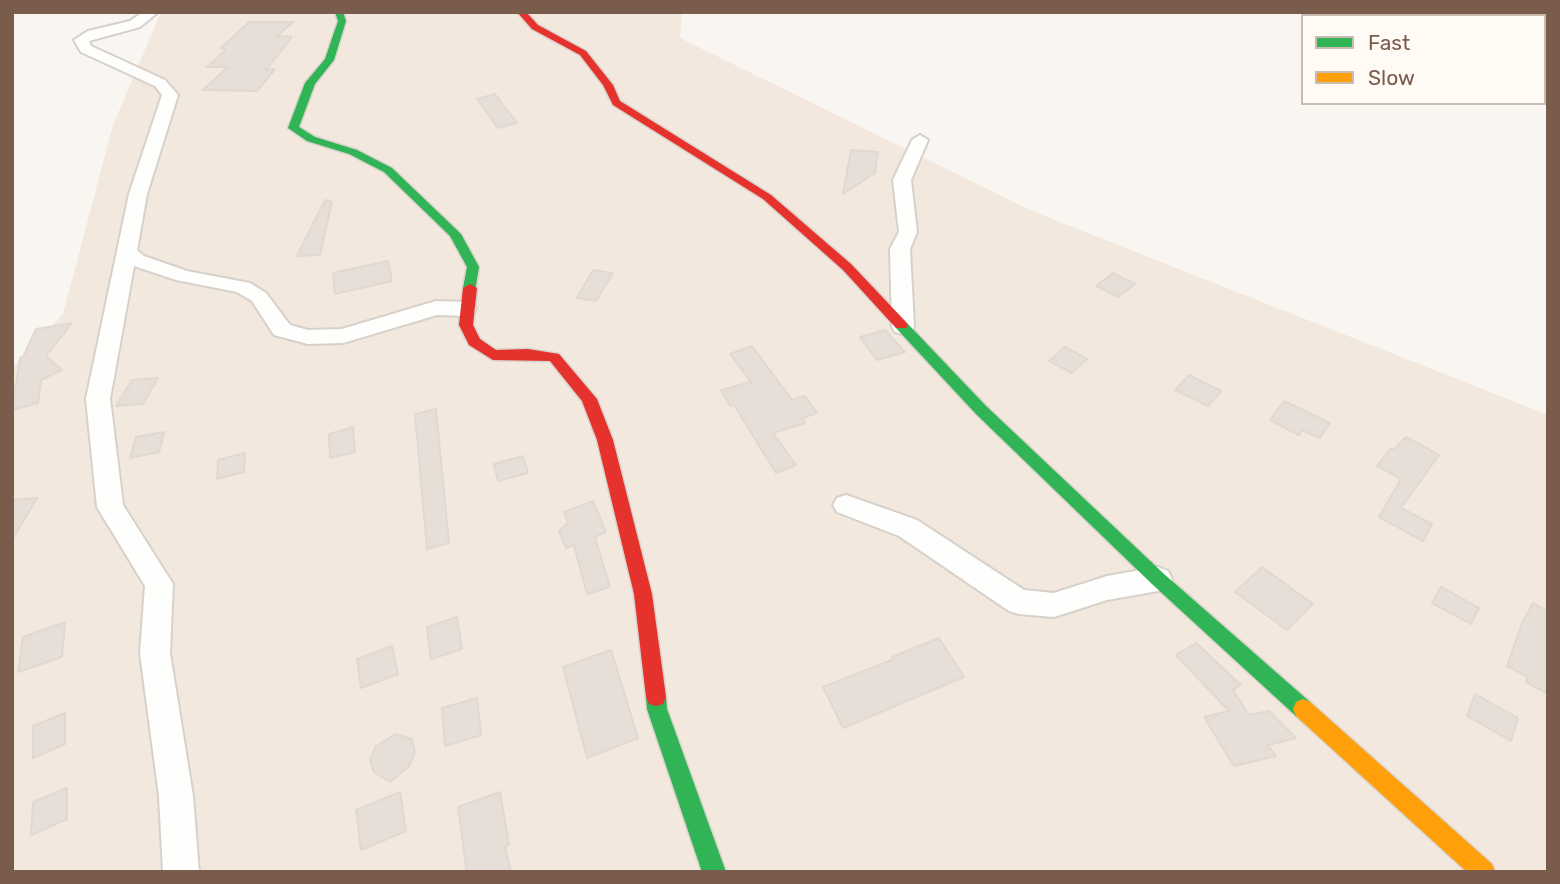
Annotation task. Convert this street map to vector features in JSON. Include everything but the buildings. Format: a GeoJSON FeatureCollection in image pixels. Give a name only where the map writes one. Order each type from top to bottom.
{"type":"FeatureCollection","features":[{"type":"Feature","properties":{"kind":"street"},"geometry":{"type":"LineString","coordinates":[[152,12],[135,24],[93,34],[80,40],[86,49],[160,83],[170,95],[138,194],[98,399],[110,507],[159,584],[155,653],[176,796],[181,872]]}},
{"type":"Feature","properties":{"kind":"street"},"geometry":{"type":"LineString","coordinates":[[339,12],[342,21],[329,60],[310,83],[293,128],[310,139],[353,152],[388,170],[455,234],[473,267],[466,325],[474,342],[493,355],[528,354],[554,357],[589,399],[605,440],[643,594],[657,709],[714,872]]}},
{"type":"Feature","properties":{"kind":"street"},"geometry":{"type":"LineString","coordinates":[[521,12],[535,27],[583,53],[608,85],[617,103],[767,197],[846,267],[981,410],[1158,579],[1484,872]]}},
{"type":"Feature","properties":{"kind":"street"},"geometry":{"type":"LineString","coordinates":[[903,327],[900,248],[908,232],[902,180],[920,140]]}},
{"type":"Feature","properties":{"kind":"street"},"geometry":{"type":"LineString","coordinates":[[125,251],[137,260],[183,276],[243,287],[258,297],[282,330],[308,337],[343,336],[436,308],[466,309]]}},
{"type":"Feature","properties":{"kind":"street"},"geometry":{"type":"LineString","coordinates":[[846,505],[908,528],[1019,601],[1054,606],[1107,587],[1158,579]]}},
{"type":"Feature","properties":{"kind":"shaded area"},"geometry":{"type":"Polygon","coordinates":[[[161,12],[682,12],[680,38],[1032,211],[1548,415],[1548,872],[12,872],[12,369],[63,314],[113,125],[161,12]]]}},
{"type":"Feature","properties":{"kind":"shaded area"},"geometry":{"type":"Polygon","coordinates":[[[1375,12],[1548,12],[1548,26],[1546,14],[1375,12]]]}},
{"type":"Feature","properties":{"kind":"traffic: fast"},"geometry":{"type":"LineString","coordinates":[[339,12],[342,21],[329,60],[310,83],[293,128],[311,139],[353,152],[388,170],[455,234],[473,267],[470,288]]}},
{"type":"Feature","properties":{"kind":"traffic: fast"},"geometry":{"type":"LineString","coordinates":[[901,325],[981,410],[1158,579],[1303,709]]}},
{"type":"Feature","properties":{"kind":"traffic: fast"},"geometry":{"type":"LineString","coordinates":[[656,697],[657,709],[714,872]]}},
{"type":"Feature","properties":{"kind":"traffic: slow"},"geometry":{"type":"LineString","coordinates":[[1303,709],[1484,872]]}},
{"type":"Feature","properties":{"kind":"traffic: jam"},"geometry":{"type":"LineString","coordinates":[[521,12],[535,27],[583,53],[608,85],[616,103],[767,197],[847,267],[901,325]]}},
{"type":"Feature","properties":{"kind":"traffic: jam"},"geometry":{"type":"LineString","coordinates":[[470,288],[466,325],[474,342],[493,355],[528,354],[554,357],[589,399],[605,440],[643,594],[656,697]]}}]}
